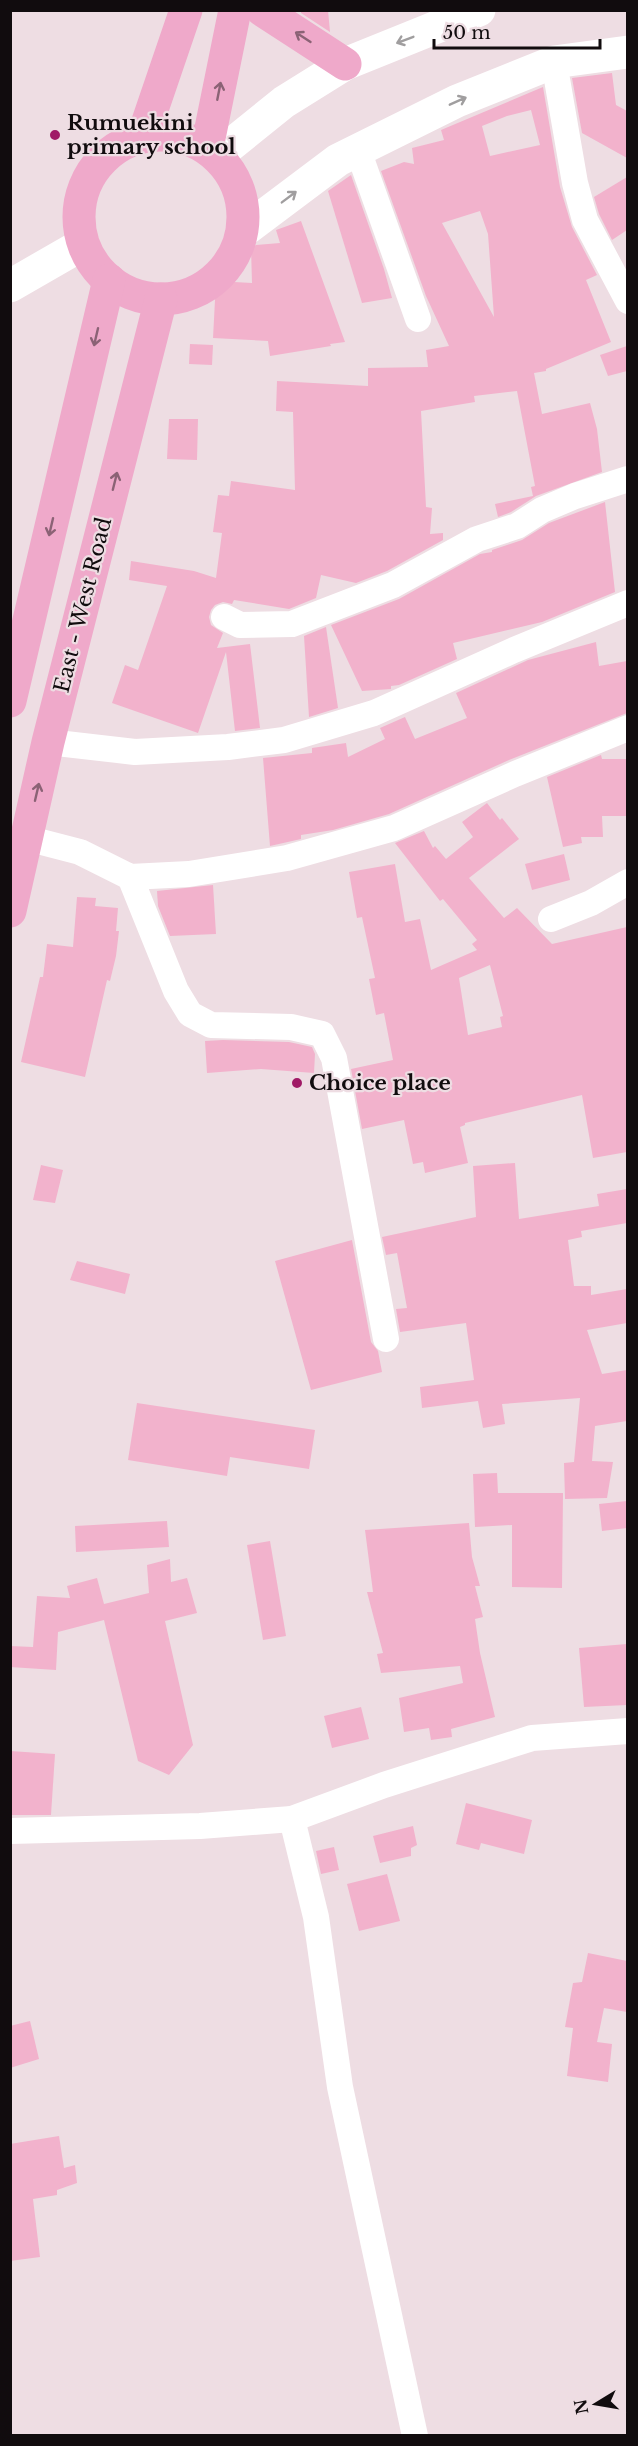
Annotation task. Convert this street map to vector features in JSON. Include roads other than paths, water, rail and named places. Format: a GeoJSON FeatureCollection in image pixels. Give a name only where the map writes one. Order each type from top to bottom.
{"type":"FeatureCollection","features":[{"type":"Feature","properties":{"kind":"main road"},"geometry":{"type":"LineString","coordinates":[[143,136],[186,10]]}},
{"type":"Feature","properties":{"kind":"main road"},"geometry":{"type":"LineString","coordinates":[[212,152],[235,10]]}},
{"type":"Feature","properties":{"kind":"main road"},"geometry":{"type":"LineString","coordinates":[[262,10],[345,64]]}},
{"type":"Feature","properties":{"kind":"main road"},"geometry":{"type":"LineString","coordinates":[[165,134],[187,138],[212,152],[234,178],[242,204],[242,232],[232,259],[214,280],[189,295],[161,299],[134,294],[109,280],[94,264],[83,244],[79,210],[89,176],[112,150],[143,136],[165,134]]}},
{"type":"Feature","properties":{"kind":"main road"},"geometry":{"type":"LineString","coordinates":[[10,701],[109,280]]}},
{"type":"Feature","properties":{"kind":"main road","name":"East - West Road"},"geometry":{"type":"LineString","coordinates":[[10,911],[48,742],[161,299]]}},
{"type":"Feature","properties":{"kind":"street"},"geometry":{"type":"LineString","coordinates":[[212,152],[284,102],[345,64],[479,10]]}},
{"type":"Feature","properties":{"kind":"street"},"geometry":{"type":"LineString","coordinates":[[242,232],[338,160],[457,101],[554,62],[627,52]]}},
{"type":"Feature","properties":{"kind":"street"},"geometry":{"type":"LineString","coordinates":[[554,62],[575,183],[585,220],[627,301]]}},
{"type":"Feature","properties":{"kind":"street"},"geometry":{"type":"LineString","coordinates":[[358,150],[418,319]]}},
{"type":"Feature","properties":{"kind":"street"},"geometry":{"type":"LineString","coordinates":[[10,286],[83,244]]}},
{"type":"Feature","properties":{"kind":"street"},"geometry":{"type":"LineString","coordinates":[[224,617],[240,625],[292,624],[393,585],[477,538],[517,526],[542,510],[575,496],[627,479]]}},
{"type":"Feature","properties":{"kind":"street"},"geometry":{"type":"LineString","coordinates":[[48,742],[135,752],[228,747],[284,740],[374,713],[514,650],[627,603]]}},
{"type":"Feature","properties":{"kind":"street"},"geometry":{"type":"LineString","coordinates":[[26,838],[80,852],[130,877],[189,874],[287,858],[394,828],[515,774],[627,728]]}},
{"type":"Feature","properties":{"kind":"street"},"geometry":{"type":"LineString","coordinates":[[130,877],[176,991],[190,1014],[211,1025],[291,1027],[322,1034],[334,1058],[386,1339]]}},
{"type":"Feature","properties":{"kind":"street"},"geometry":{"type":"LineString","coordinates":[[551,919],[591,903],[627,882]]}},
{"type":"Feature","properties":{"kind":"street"},"geometry":{"type":"LineString","coordinates":[[10,1831],[200,1826],[292,1819],[384,1785],[532,1738],[627,1731]]}},
{"type":"Feature","properties":{"kind":"street"},"geometry":{"type":"LineString","coordinates":[[292,1819],[316,1917],[340,2087],[415,2436]]}},
{"type":"Feature","properties":{"kind":"place","name":"Rumuekini primary school"},"geometry":{"type":"Point","coordinates":[55,135]}},
{"type":"Feature","properties":{"kind":"place","name":"Choice place"},"geometry":{"type":"Point","coordinates":[297,1083]}}]}
